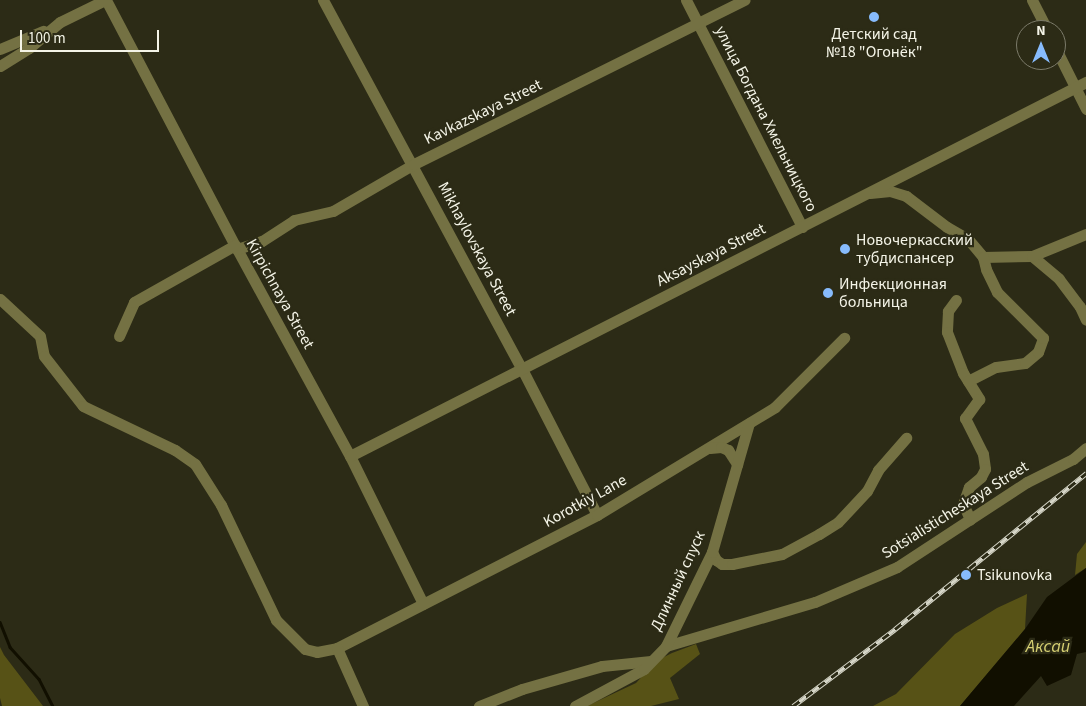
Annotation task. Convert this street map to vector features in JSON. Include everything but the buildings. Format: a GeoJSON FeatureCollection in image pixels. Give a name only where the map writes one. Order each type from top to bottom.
{"type":"FeatureCollection","features":[{"type":"Feature","properties":{"kind":"street"},"geometry":{"type":"LineString","coordinates":[[0,49],[56,25],[106,0]]}},
{"type":"Feature","properties":{"kind":"street","name":"Kirpichnaya Street"},"geometry":{"type":"LineString","coordinates":[[106,0],[236,247],[350,456],[423,604]]}},
{"type":"Feature","properties":{"kind":"street","name":"Mikhaylovskaya Street"},"geometry":{"type":"LineString","coordinates":[[324,0],[414,164],[597,515]]}},
{"type":"Feature","properties":{"kind":"street","name":"улица Богдана Хмельницкого"},"geometry":{"type":"LineString","coordinates":[[686,0],[802,227]]}},
{"type":"Feature","properties":{"kind":"street","name":"Kavkazskaya Street"},"geometry":{"type":"LineString","coordinates":[[119,336],[134,302],[236,247],[262,241],[294,220],[333,211],[414,164],[745,0]]}},
{"type":"Feature","properties":{"kind":"street"},"geometry":{"type":"LineString","coordinates":[[1032,0],[1041,20]]}},
{"type":"Feature","properties":{"kind":"street"},"geometry":{"type":"LineString","coordinates":[[0,66],[29,48],[56,25]]}},
{"type":"Feature","properties":{"kind":"street"},"geometry":{"type":"LineString","coordinates":[[1066,70],[1086,109]]}},
{"type":"Feature","properties":{"kind":"street","name":"Aksayskaya Street"},"geometry":{"type":"LineString","coordinates":[[350,456],[1086,82]]}},
{"type":"Feature","properties":{"kind":"street"},"geometry":{"type":"LineString","coordinates":[[864,194],[890,191],[906,196],[947,227],[968,239],[983,257],[986,269],[997,292],[1042,338],[1038,352],[1025,363],[996,367],[968,382]]}},
{"type":"Feature","properties":{"kind":"street"},"geometry":{"type":"LineString","coordinates":[[983,257],[1032,256],[1086,234]]}},
{"type":"Feature","properties":{"kind":"street"},"geometry":{"type":"LineString","coordinates":[[1032,256],[1058,279],[1080,307],[1086,320]]}},
{"type":"Feature","properties":{"kind":"street","name":"Korotkiy Lane"},"geometry":{"type":"LineString","coordinates":[[0,299],[40,336],[44,356],[83,406],[175,450],[195,464],[221,504],[276,620],[305,649],[317,652],[337,648],[597,515],[775,407],[844,338]]}},
{"type":"Feature","properties":{"kind":"street"},"geometry":{"type":"LineString","coordinates":[[956,300],[948,311],[947,332],[968,382],[979,399],[964,418],[983,454],[985,469],[981,477],[968,487],[963,504],[970,520]]}},
{"type":"Feature","properties":{"kind":"street","name":"Длинный спуск"},"geometry":{"type":"LineString","coordinates":[[575,706],[644,669],[666,646],[712,552],[749,423]]}},
{"type":"Feature","properties":{"kind":"street"},"geometry":{"type":"LineString","coordinates":[[712,552],[716,560],[722,564],[732,564],[782,554],[819,534],[838,522],[867,491],[878,470],[906,438]]}},
{"type":"Feature","properties":{"kind":"street"},"geometry":{"type":"LineString","coordinates":[[708,448],[721,447],[728,450],[737,464]]}},
{"type":"Feature","properties":{"kind":"street","name":"Sotsialisticheskaya Street"},"geometry":{"type":"LineString","coordinates":[[666,646],[815,602],[897,567],[1027,482],[1073,459],[1086,448]]}},
{"type":"Feature","properties":{"kind":"street"},"geometry":{"type":"LineString","coordinates":[[337,648],[362,706]]}},
{"type":"Feature","properties":{"kind":"street"},"geometry":{"type":"LineString","coordinates":[[478,706],[522,689],[602,666],[651,661]]}},
{"type":"Feature","properties":{"kind":"shaded area"},"geometry":{"type":"Polygon","coordinates":[[[1086,542],[1086,568],[1075,575],[1077,554],[1086,542]]]}},
{"type":"Feature","properties":{"kind":"shaded area"},"geometry":{"type":"Polygon","coordinates":[[[1027,594],[1025,629],[960,706],[873,706],[896,694],[955,634],[997,608],[1027,594]]]}},
{"type":"Feature","properties":{"kind":"shaded area"},"geometry":{"type":"Polygon","coordinates":[[[696,644],[700,654],[670,678],[679,699],[651,706],[587,706],[636,683],[656,661],[696,644]]]}},
{"type":"Feature","properties":{"kind":"shaded area"},"geometry":{"type":"Polygon","coordinates":[[[0,647],[43,706],[2,706],[0,698],[0,647]]]}},
{"type":"Feature","properties":{"kind":"water","name":"Аксай"},"geometry":{"type":"Polygon","coordinates":[[[1086,568],[1086,652],[1077,654],[1071,675],[1047,686],[1041,676],[1014,706],[960,706],[1025,629],[1047,597],[1086,568]]]}},
{"type":"Feature","properties":{"kind":"waterway"},"geometry":{"type":"LineString","coordinates":[[0,622],[10,647],[39,679],[53,706]]}},
{"type":"Feature","properties":{"kind":"railway"},"geometry":{"type":"LineString","coordinates":[[793,706],[895,629],[1086,473]]}},
{"type":"Feature","properties":{"kind":"place","name":"Детский сад №18 \"Огонёк\""},"geometry":{"type":"Point","coordinates":[874,17]}},
{"type":"Feature","properties":{"kind":"place","name":"Новочеркасский тубдиспансер"},"geometry":{"type":"Point","coordinates":[845,249]}},
{"type":"Feature","properties":{"kind":"place","name":"Инфекционная больница"},"geometry":{"type":"Point","coordinates":[828,293]}},
{"type":"Feature","properties":{"kind":"place","name":"Tsikunovka"},"geometry":{"type":"Point","coordinates":[966,575]}}]}
